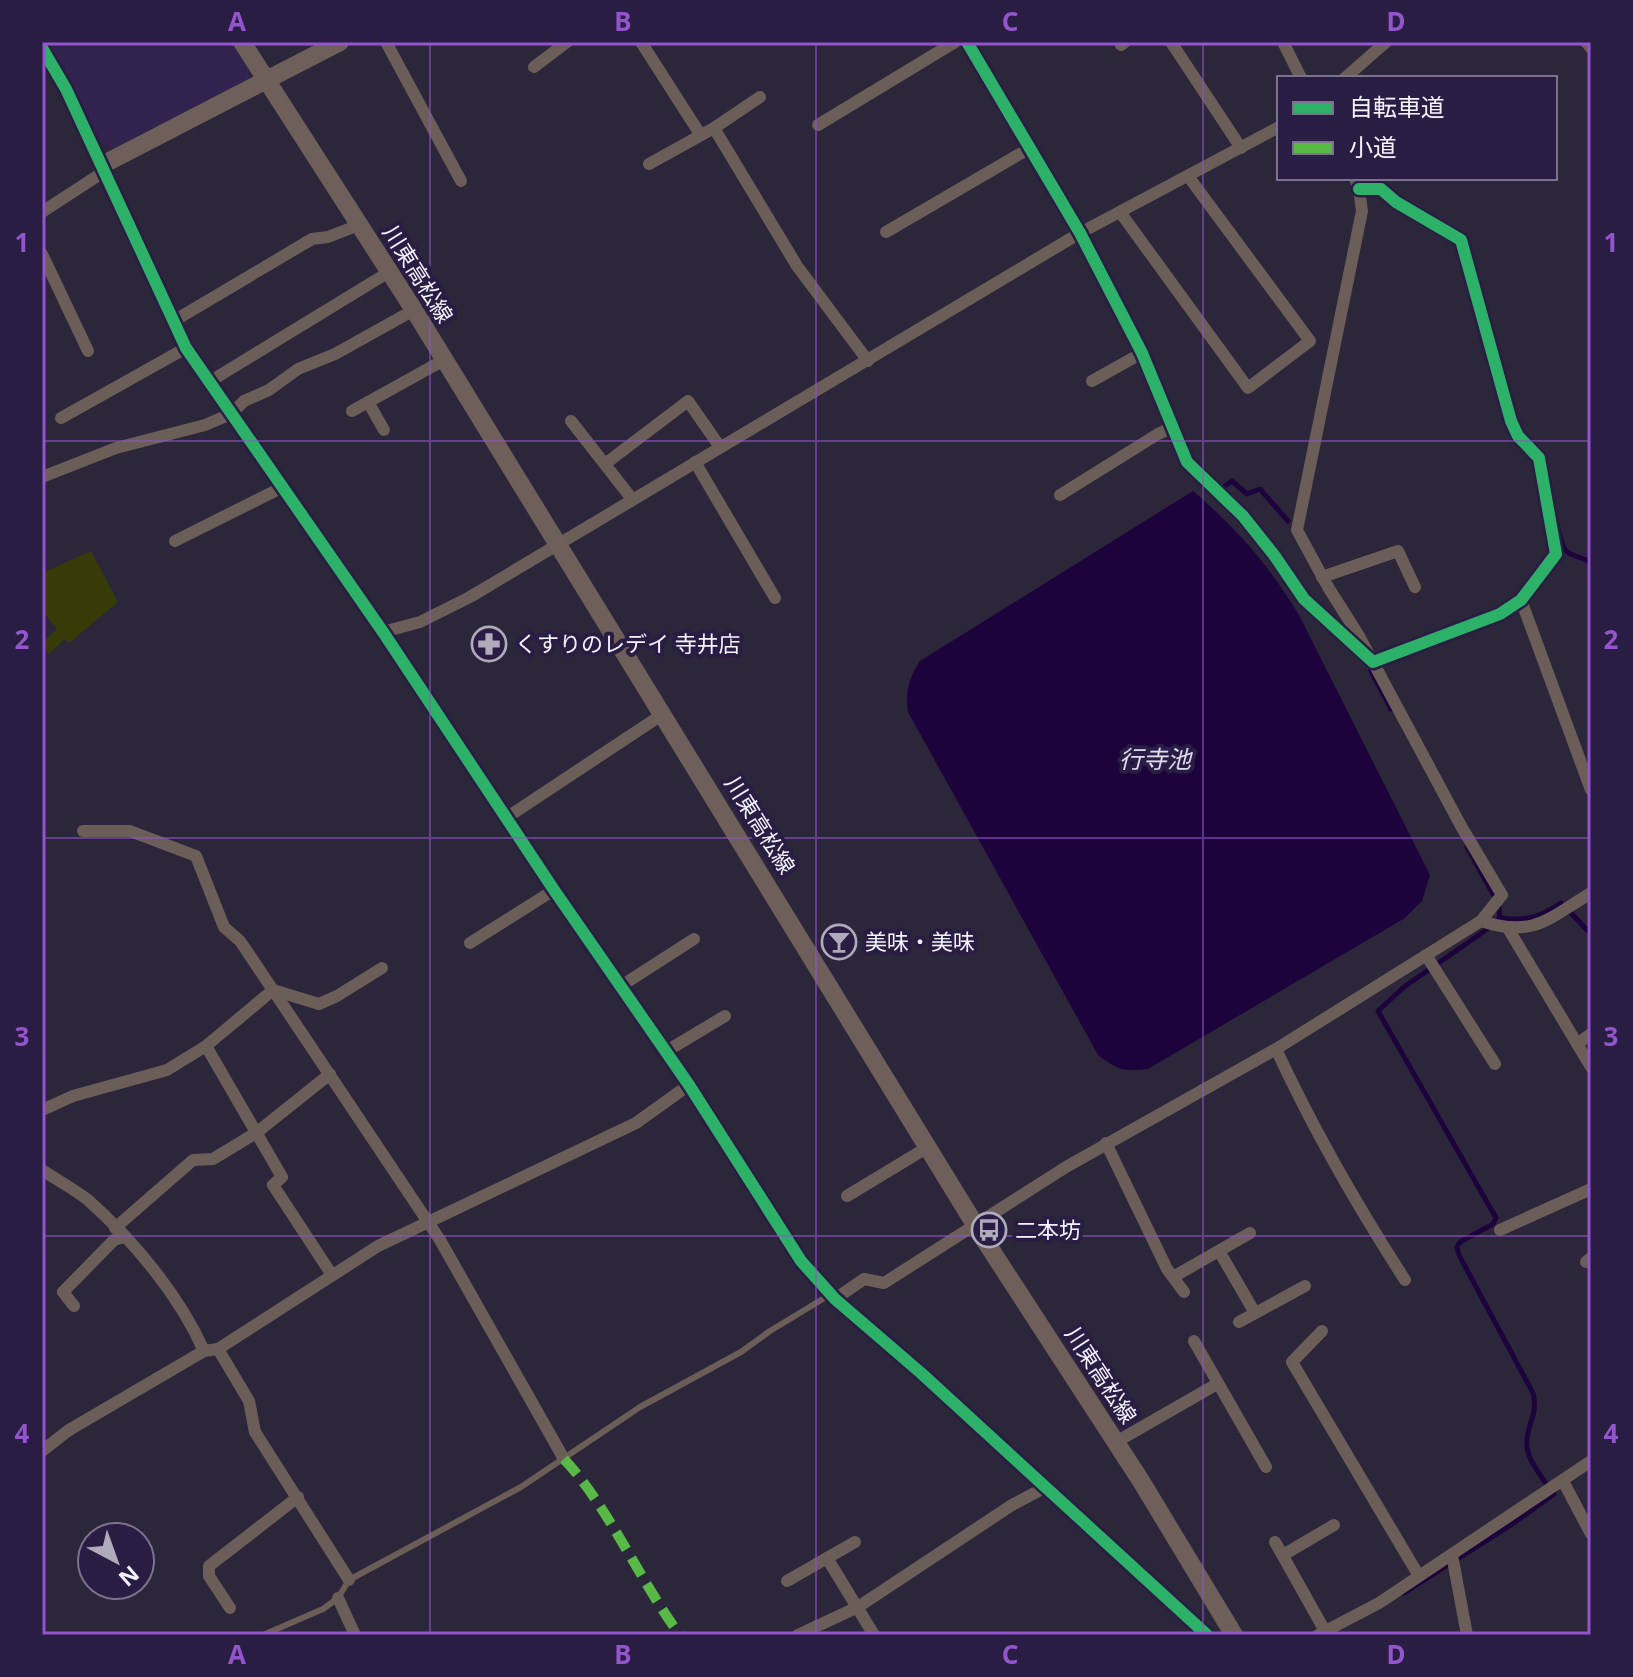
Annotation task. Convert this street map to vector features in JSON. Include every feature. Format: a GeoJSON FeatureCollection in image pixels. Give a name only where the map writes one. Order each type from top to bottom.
{"type":"FeatureCollection","features":[{"type":"Feature","properties":{"kind":"main road","name":"川東高松線"},"geometry":{"type":"LineString","coordinates":[[242,42],[414,310],[976,1226],[1116,1442],[1234,1635]]}},
{"type":"Feature","properties":{"kind":"main road"},"geometry":{"type":"LineString","coordinates":[[104,168],[340,42]]}},
{"type":"Feature","properties":{"kind":"street"},"geometry":{"type":"LineString","coordinates":[[386,42],[461,181]]}},
{"type":"Feature","properties":{"kind":"street"},"geometry":{"type":"LineString","coordinates":[[534,67],[567,42]]}},
{"type":"Feature","properties":{"kind":"street"},"geometry":{"type":"LineString","coordinates":[[641,42],[700,134]]}},
{"type":"Feature","properties":{"kind":"street"},"geometry":{"type":"LineString","coordinates":[[818,125],[955,42]]}},
{"type":"Feature","properties":{"kind":"street"},"geometry":{"type":"LineString","coordinates":[[967,42],[1080,233],[1142,353],[1187,462],[1243,516],[1304,599],[1373,662]]}},
{"type":"Feature","properties":{"kind":"street"},"geometry":{"type":"LineString","coordinates":[[1171,42],[1241,148]]}},
{"type":"Feature","properties":{"kind":"street"},"geometry":{"type":"LineString","coordinates":[[1283,42],[1300,76]]}},
{"type":"Feature","properties":{"kind":"street"},"geometry":{"type":"LineString","coordinates":[[1347,76],[1386,42]]}},
{"type":"Feature","properties":{"kind":"street"},"geometry":{"type":"LineString","coordinates":[[1586,42],[1591,48]]}},
{"type":"Feature","properties":{"kind":"street"},"geometry":{"type":"LineString","coordinates":[[42,48],[66,89],[104,168],[186,348],[383,632],[554,890],[689,1085],[801,1261],[833,1297],[921,1373],[1207,1635]]}},
{"type":"Feature","properties":{"kind":"street"},"geometry":{"type":"LineString","coordinates":[[649,164],[714,128],[760,97]]}},
{"type":"Feature","properties":{"kind":"street"},"geometry":{"type":"LineString","coordinates":[[714,128],[797,266],[868,361]]}},
{"type":"Feature","properties":{"kind":"street"},"geometry":{"type":"LineString","coordinates":[[383,632],[420,622],[445,609],[1080,233],[1277,128]]}},
{"type":"Feature","properties":{"kind":"street"},"geometry":{"type":"LineString","coordinates":[[886,232],[1030,148]]}},
{"type":"Feature","properties":{"kind":"street"},"geometry":{"type":"LineString","coordinates":[[42,212],[104,168]]}},
{"type":"Feature","properties":{"kind":"street"},"geometry":{"type":"LineString","coordinates":[[1120,212],[1248,388],[1310,341],[1188,176]]}},
{"type":"Feature","properties":{"kind":"street"},"geometry":{"type":"LineString","coordinates":[[833,1297],[864,1279],[884,1283],[1106,1143],[1431,962],[1489,923],[1502,895],[1297,530],[1362,211],[1357,184],[1381,189],[1396,202],[1461,240],[1511,421],[1518,436],[1539,458],[1556,554],[1521,600],[1500,614],[1373,662]]}},
{"type":"Feature","properties":{"kind":"street"},"geometry":{"type":"LineString","coordinates":[[172,322],[312,239],[328,237],[359,225]]}},
{"type":"Feature","properties":{"kind":"street"},"geometry":{"type":"LineString","coordinates":[[42,254],[88,351]]}},
{"type":"Feature","properties":{"kind":"street"},"geometry":{"type":"LineString","coordinates":[[209,382],[389,272]]}},
{"type":"Feature","properties":{"kind":"street"},"geometry":{"type":"LineString","coordinates":[[42,477],[116,448],[205,425],[231,414],[244,401],[269,390],[298,369],[335,354],[414,310]]}},
{"type":"Feature","properties":{"kind":"street"},"geometry":{"type":"LineString","coordinates":[[61,418],[186,348]]}},
{"type":"Feature","properties":{"kind":"street"},"geometry":{"type":"LineString","coordinates":[[1092,381],[1142,353]]}},
{"type":"Feature","properties":{"kind":"street"},"geometry":{"type":"LineString","coordinates":[[352,411],[444,360]]}},
{"type":"Feature","properties":{"kind":"street"},"geometry":{"type":"LineString","coordinates":[[605,464],[688,401],[720,447]]}},
{"type":"Feature","properties":{"kind":"street"},"geometry":{"type":"LineString","coordinates":[[368,402],[384,430]]}},
{"type":"Feature","properties":{"kind":"street"},"geometry":{"type":"LineString","coordinates":[[571,421],[632,499]]}},
{"type":"Feature","properties":{"kind":"street"},"geometry":{"type":"LineString","coordinates":[[1060,495],[1173,427]]}},
{"type":"Feature","properties":{"kind":"street"},"geometry":{"type":"LineString","coordinates":[[695,462],[775,598]]}},
{"type":"Feature","properties":{"kind":"street"},"geometry":{"type":"LineString","coordinates":[[175,541],[281,488]]}},
{"type":"Feature","properties":{"kind":"street"},"geometry":{"type":"LineString","coordinates":[[1322,577],[1398,551],[1415,587]]}},
{"type":"Feature","properties":{"kind":"street"},"geometry":{"type":"LineString","coordinates":[[1521,600],[1591,790]]}},
{"type":"Feature","properties":{"kind":"street"},"geometry":{"type":"LineString","coordinates":[[506,818],[663,714]]}},
{"type":"Feature","properties":{"kind":"street"},"geometry":{"type":"LineString","coordinates":[[83,831],[130,831],[196,856],[224,927],[240,941],[440,1240],[564,1459]]}},
{"type":"Feature","properties":{"kind":"street"},"geometry":{"type":"LineString","coordinates":[[470,943],[554,890]]}},
{"type":"Feature","properties":{"kind":"street"},"geometry":{"type":"LineString","coordinates":[[1489,923],[1509,930],[1540,924],[1591,893]]}},
{"type":"Feature","properties":{"kind":"street"},"geometry":{"type":"LineString","coordinates":[[1509,930],[1591,1067]]}},
{"type":"Feature","properties":{"kind":"street"},"geometry":{"type":"LineString","coordinates":[[621,986],[694,939]]}},
{"type":"Feature","properties":{"kind":"street"},"geometry":{"type":"LineString","coordinates":[[1431,962],[1495,1064]]}},
{"type":"Feature","properties":{"kind":"street"},"geometry":{"type":"LineString","coordinates":[[273,990],[319,1004],[382,968]]}},
{"type":"Feature","properties":{"kind":"street"},"geometry":{"type":"LineString","coordinates":[[42,1110],[73,1096],[167,1070],[206,1046],[273,990]]}},
{"type":"Feature","properties":{"kind":"street"},"geometry":{"type":"LineString","coordinates":[[665,1052],[725,1016]]}},
{"type":"Feature","properties":{"kind":"street"},"geometry":{"type":"LineString","coordinates":[[1577,1044],[1591,1034]]}},
{"type":"Feature","properties":{"kind":"street"},"geometry":{"type":"LineString","coordinates":[[206,1046],[282,1177],[273,1185],[332,1275]]}},
{"type":"Feature","properties":{"kind":"street"},"geometry":{"type":"LineString","coordinates":[[1276,1049],[1353,1200],[1405,1280]]}},
{"type":"Feature","properties":{"kind":"street"},"geometry":{"type":"LineString","coordinates":[[74,1306],[63,1292],[193,1160],[213,1159],[256,1133],[330,1074]]}},
{"type":"Feature","properties":{"kind":"street"},"geometry":{"type":"LineString","coordinates":[[42,1451],[69,1430],[204,1351],[218,1349],[378,1246],[636,1123],[689,1085]]}},
{"type":"Feature","properties":{"kind":"street"},"geometry":{"type":"LineString","coordinates":[[1106,1143],[1151,1239],[1184,1292]]}},
{"type":"Feature","properties":{"kind":"street"},"geometry":{"type":"LineString","coordinates":[[847,1196],[928,1147]]}},
{"type":"Feature","properties":{"kind":"street"},"geometry":{"type":"LineString","coordinates":[[42,1170],[87,1199],[120,1232],[165,1285],[195,1331],[204,1351]]}},
{"type":"Feature","properties":{"kind":"street"},"geometry":{"type":"LineString","coordinates":[[1500,1230],[1591,1189]]}},
{"type":"Feature","properties":{"kind":"street"},"geometry":{"type":"LineString","coordinates":[[1173,1277],[1250,1233]]}},
{"type":"Feature","properties":{"kind":"street"},"geometry":{"type":"LineString","coordinates":[[1219,1251],[1255,1313]]}},
{"type":"Feature","properties":{"kind":"street"},"geometry":{"type":"LineString","coordinates":[[1239,1322],[1305,1286]]}},
{"type":"Feature","properties":{"kind":"street"},"geometry":{"type":"LineString","coordinates":[[1322,1331],[1292,1362],[1419,1576]]}},
{"type":"Feature","properties":{"kind":"street"},"geometry":{"type":"LineString","coordinates":[[1194,1341],[1266,1467]]}},
{"type":"Feature","properties":{"kind":"street"},"geometry":{"type":"LineString","coordinates":[[218,1349],[249,1401],[255,1432],[349,1580]]}},
{"type":"Feature","properties":{"kind":"street"},"geometry":{"type":"LineString","coordinates":[[1116,1442],[1217,1384]]}},
{"type":"Feature","properties":{"kind":"street"},"geometry":{"type":"LineString","coordinates":[[1275,1542],[1321,1633],[1379,1603],[1419,1576],[1453,1560],[1591,1461]]}},
{"type":"Feature","properties":{"kind":"street"},"geometry":{"type":"LineString","coordinates":[[1563,1481],[1591,1534]]}},
{"type":"Feature","properties":{"kind":"street"},"geometry":{"type":"LineString","coordinates":[[798,1635],[858,1607],[1012,1505],[1046,1487]]}},
{"type":"Feature","properties":{"kind":"street"},"geometry":{"type":"LineString","coordinates":[[230,1608],[209,1576],[209,1566],[298,1497]]}},
{"type":"Feature","properties":{"kind":"street"},"geometry":{"type":"LineString","coordinates":[[1283,1555],[1334,1525]]}},
{"type":"Feature","properties":{"kind":"street"},"geometry":{"type":"LineString","coordinates":[[787,1581],[855,1542]]}},
{"type":"Feature","properties":{"kind":"street"},"geometry":{"type":"LineString","coordinates":[[827,1558],[874,1635]]}},
{"type":"Feature","properties":{"kind":"street"},"geometry":{"type":"LineString","coordinates":[[1453,1560],[1467,1635]]}},
{"type":"Feature","properties":{"kind":"street"},"geometry":{"type":"LineString","coordinates":[[338,1598],[355,1635]]}},
{"type":"Feature","properties":{"kind":"lane"},"geometry":{"type":"LineString","coordinates":[[263,1635],[323,1609],[338,1598],[349,1580],[521,1487],[640,1407],[833,1297]]}},
{"type":"Feature","properties":{"kind":"shaded area"},"geometry":{"type":"Polygon","coordinates":[[[44,42],[235,42],[251,69],[248,80],[112,149],[103,145],[44,42]]]}},
{"type":"Feature","properties":{"kind":"green space"},"geometry":{"type":"Polygon","coordinates":[[[91,551],[118,602],[69,643],[65,639],[49,654],[42,643],[57,629],[42,610],[42,573],[91,551]]]}},
{"type":"Feature","properties":{"kind":"water","name":"行寺池"},"geometry":{"type":"Polygon","coordinates":[[[1193,491],[1251,548],[1299,615],[1430,875],[1422,901],[1405,918],[1148,1069],[1126,1070],[1098,1055],[908,712],[907,698],[911,679],[920,661],[1193,491]]]}},
{"type":"Feature","properties":{"kind":"waterway"},"geometry":{"type":"LineString","coordinates":[[1476,316],[1488,360]]}},
{"type":"Feature","properties":{"kind":"waterway"},"geometry":{"type":"LineString","coordinates":[[1222,488],[1232,481],[1247,494],[1260,489],[1288,521]]}},
{"type":"Feature","properties":{"kind":"waterway"},"geometry":{"type":"LineString","coordinates":[[1557,525],[1566,551],[1591,562]]}},
{"type":"Feature","properties":{"kind":"waterway"},"geometry":{"type":"LineString","coordinates":[[1371,671],[1391,709]]}},
{"type":"Feature","properties":{"kind":"waterway"},"geometry":{"type":"LineString","coordinates":[[1467,847],[1493,894]]}},
{"type":"Feature","properties":{"kind":"waterway"},"geometry":{"type":"LineString","coordinates":[[1499,907],[1500,918],[1518,919],[1539,915],[1561,903]]}},
{"type":"Feature","properties":{"kind":"waterway"},"geometry":{"type":"LineString","coordinates":[[1571,913],[1591,934]]}},
{"type":"Feature","properties":{"kind":"waterway"},"geometry":{"type":"LineString","coordinates":[[1500,918],[1404,987],[1378,1011],[1496,1218],[1493,1224],[1460,1242],[1457,1247],[1533,1393],[1534,1412],[1527,1445],[1532,1462],[1545,1482]]}},
{"type":"Feature","properties":{"kind":"waterway"},"geometry":{"type":"LineString","coordinates":[[1404,1593],[1554,1494]]}},
{"type":"Feature","properties":{"kind":"marked path"},"geometry":{"type":"LineString","coordinates":[[564,1459],[596,1500],[680,1635]]}},
{"type":"Feature","properties":{"kind":"cycle path"},"geometry":{"type":"LineString","coordinates":[[967,42],[1080,233],[1142,353],[1187,462],[1243,516],[1304,599],[1373,662],[1500,614],[1521,600],[1556,554],[1539,458],[1518,436],[1511,421],[1461,240],[1396,202],[1381,189],[1359,189]]}},
{"type":"Feature","properties":{"kind":"cycle path"},"geometry":{"type":"LineString","coordinates":[[42,48],[66,89],[186,348],[383,632],[554,890],[689,1085],[801,1261],[835,1299],[921,1373],[1207,1635]]}},
{"type":"Feature","properties":{"kind":"place","name":"くすりのレデイ 寺井店"},"geometry":{"type":"Point","coordinates":[489,644]}},
{"type":"Feature","properties":{"kind":"place","name":"美味・美味"},"geometry":{"type":"Point","coordinates":[839,942]}},
{"type":"Feature","properties":{"kind":"place","name":"二本坊"},"geometry":{"type":"Point","coordinates":[989,1230]}}]}
